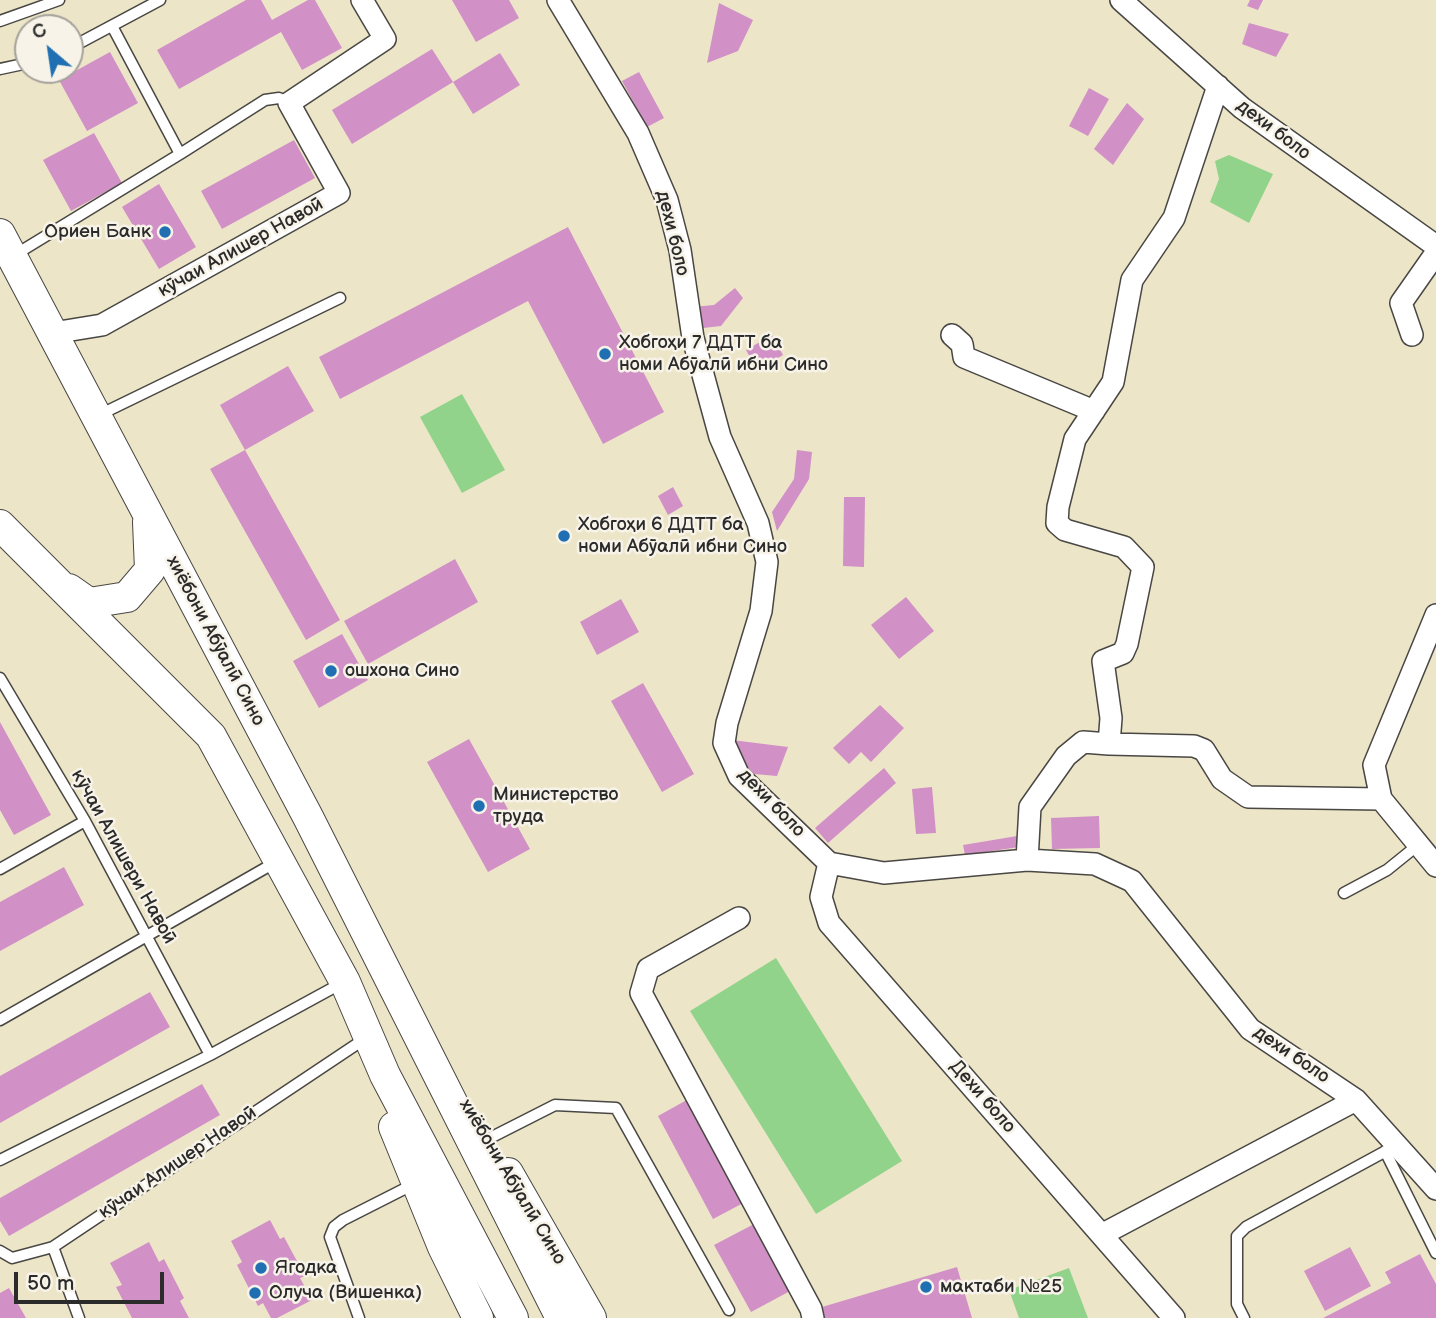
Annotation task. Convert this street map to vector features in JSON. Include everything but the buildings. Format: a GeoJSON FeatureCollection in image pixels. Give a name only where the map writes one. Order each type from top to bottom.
{"type":"FeatureCollection","features":[{"type":"Feature","properties":{"kind":"main road","name":"хиёбони Абӯалӣ Сино"},"geometry":{"type":"LineString","coordinates":[[6,245],[302,805],[561,1318]]}},
{"type":"Feature","properties":{"kind":"main road"},"geometry":{"type":"LineString","coordinates":[[57,581],[89,603],[127,597],[150,570],[148,513]]}},
{"type":"Feature","properties":{"kind":"main road"},"geometry":{"type":"LineString","coordinates":[[0,526],[211,736],[345,982],[385,1075],[513,1318]]}},
{"type":"Feature","properties":{"kind":"main road","name":"хиёбони Абӯалӣ Сино"},"geometry":{"type":"LineString","coordinates":[[425,1052],[468,1105],[592,1318]]}},
{"type":"Feature","properties":{"kind":"main road"},"geometry":{"type":"LineString","coordinates":[[385,1075],[385,1095],[392,1121],[416,1183],[478,1318]]}},
{"type":"Feature","properties":{"kind":"street"},"geometry":{"type":"LineString","coordinates":[[289,103],[385,39],[362,0]]}},
{"type":"Feature","properties":{"kind":"street","name":"дехи боло"},"geometry":{"type":"LineString","coordinates":[[558,0],[638,133],[667,200],[680,250],[693,338],[720,437],[758,523],[767,562],[761,611],[727,723],[724,743],[739,776],[829,863],[884,873],[1027,860],[1095,864],[1132,881],[1250,1029],[1356,1100],[1391,1148],[1436,1189]]}},
{"type":"Feature","properties":{"kind":"street","name":"дехи боло"},"geometry":{"type":"LineString","coordinates":[[1121,0],[1242,108],[1436,246]]}},
{"type":"Feature","properties":{"kind":"street"},"geometry":{"type":"LineString","coordinates":[[1109,744],[1111,718],[1103,661],[1123,653],[1127,644],[1143,566],[1124,547],[1065,530],[1057,523],[1075,439],[1113,383],[1132,280],[1174,218],[1218,86]]}},
{"type":"Feature","properties":{"kind":"street","name":"кӯчаи Алишер Навоӣ"},"geometry":{"type":"LineString","coordinates":[[53,333],[102,325],[339,193],[289,103]]}},
{"type":"Feature","properties":{"kind":"street"},"geometry":{"type":"LineString","coordinates":[[1412,335],[1401,303],[1436,253]]}},
{"type":"Feature","properties":{"kind":"street"},"geometry":{"type":"LineString","coordinates":[[952,335],[962,344],[964,357],[1094,411]]}},
{"type":"Feature","properties":{"kind":"street"},"geometry":{"type":"LineString","coordinates":[[1436,615],[1374,765],[1381,799],[1436,866]]}},
{"type":"Feature","properties":{"kind":"street"},"geometry":{"type":"LineString","coordinates":[[1027,860],[1030,807],[1066,756],[1083,742],[1194,746],[1204,750],[1222,779],[1248,797],[1381,799]]}},
{"type":"Feature","properties":{"kind":"street","name":"Дехи боло"},"geometry":{"type":"LineString","coordinates":[[829,863],[821,897],[829,923],[1174,1318]]}},
{"type":"Feature","properties":{"kind":"street"},"geometry":{"type":"LineString","coordinates":[[739,918],[648,969],[640,993],[811,1309],[813,1318]]}},
{"type":"Feature","properties":{"kind":"street"},"geometry":{"type":"LineString","coordinates":[[1103,1234],[1356,1100]]}},
{"type":"Feature","properties":{"kind":"lane"},"geometry":{"type":"LineString","coordinates":[[0,21],[59,0]]}},
{"type":"Feature","properties":{"kind":"lane"},"geometry":{"type":"LineString","coordinates":[[84,41],[160,0]]}},
{"type":"Feature","properties":{"kind":"lane"},"geometry":{"type":"LineString","coordinates":[[112,26],[180,154]]}},
{"type":"Feature","properties":{"kind":"lane"},"geometry":{"type":"LineString","coordinates":[[6,245],[180,154],[265,100],[279,98],[289,103]]}},
{"type":"Feature","properties":{"kind":"lane"},"geometry":{"type":"LineString","coordinates":[[98,415],[340,298]]}},
{"type":"Feature","properties":{"kind":"lane","name":"кӯчаи Алишери Навоӣ"},"geometry":{"type":"LineString","coordinates":[[0,678],[85,821],[211,1055]]}},
{"type":"Feature","properties":{"kind":"lane"},"geometry":{"type":"LineString","coordinates":[[0,869],[85,821]]}},
{"type":"Feature","properties":{"kind":"lane"},"geometry":{"type":"LineString","coordinates":[[1345,893],[1387,870],[1418,845]]}},
{"type":"Feature","properties":{"kind":"lane"},"geometry":{"type":"LineString","coordinates":[[0,1020],[279,861]]}},
{"type":"Feature","properties":{"kind":"lane"},"geometry":{"type":"LineString","coordinates":[[0,1160],[211,1055],[345,982]]}},
{"type":"Feature","properties":{"kind":"lane","name":"кӯчаи Алишер Навоӣ"},"geometry":{"type":"LineString","coordinates":[[0,1251],[12,1258],[53,1247],[367,1038]]}},
{"type":"Feature","properties":{"kind":"lane"},"geometry":{"type":"LineString","coordinates":[[488,1139],[555,1105],[616,1108],[729,1310]]}},
{"type":"Feature","properties":{"kind":"lane"},"geometry":{"type":"LineString","coordinates":[[1244,1318],[1237,1304],[1237,1236],[1246,1227],[1391,1148],[1436,1253]]}},
{"type":"Feature","properties":{"kind":"lane"},"geometry":{"type":"LineString","coordinates":[[359,1318],[330,1237],[334,1227],[416,1183]]}},
{"type":"Feature","properties":{"kind":"lane"},"geometry":{"type":"LineString","coordinates":[[53,1247],[79,1318]]}},
{"type":"Feature","properties":{"kind":"green space"},"geometry":{"type":"Polygon","coordinates":[[[1229,155],[1273,174],[1249,223],[1210,202],[1219,179],[1215,161],[1229,155]]]}},
{"type":"Feature","properties":{"kind":"green space"},"geometry":{"type":"Polygon","coordinates":[[[462,394],[505,470],[462,493],[420,417],[462,394]]]}},
{"type":"Feature","properties":{"kind":"green space"},"geometry":{"type":"Polygon","coordinates":[[[776,958],[902,1161],[816,1214],[690,1011],[776,958]]]}},
{"type":"Feature","properties":{"kind":"green space"},"geometry":{"type":"Polygon","coordinates":[[[1069,1268],[1088,1318],[1019,1318],[1009,1290],[1069,1268]]]}},
{"type":"Feature","properties":{"kind":"place","name":"Ориен Банк"},"geometry":{"type":"Point","coordinates":[165,232]}},
{"type":"Feature","properties":{"kind":"place","name":"Хобгоҳи 7 ДДТТ ба номи Абӯалӣ ибни Сино"},"geometry":{"type":"Point","coordinates":[605,354]}},
{"type":"Feature","properties":{"kind":"place","name":"Хобгоҳи 6 ДДТТ ба номи Абӯалӣ ибни Сино"},"geometry":{"type":"Point","coordinates":[564,536]}},
{"type":"Feature","properties":{"kind":"place","name":"ошхона Сино"},"geometry":{"type":"Point","coordinates":[331,671]}},
{"type":"Feature","properties":{"kind":"place","name":"Министерство труда"},"geometry":{"type":"Point","coordinates":[479,806]}},
{"type":"Feature","properties":{"kind":"place","name":"Ягодка"},"geometry":{"type":"Point","coordinates":[261,1268]}},
{"type":"Feature","properties":{"kind":"place","name":"мактаби №25"},"geometry":{"type":"Point","coordinates":[926,1287]}},
{"type":"Feature","properties":{"kind":"place","name":"Олуча (Вишенка)"},"geometry":{"type":"Point","coordinates":[255,1293]}}]}
